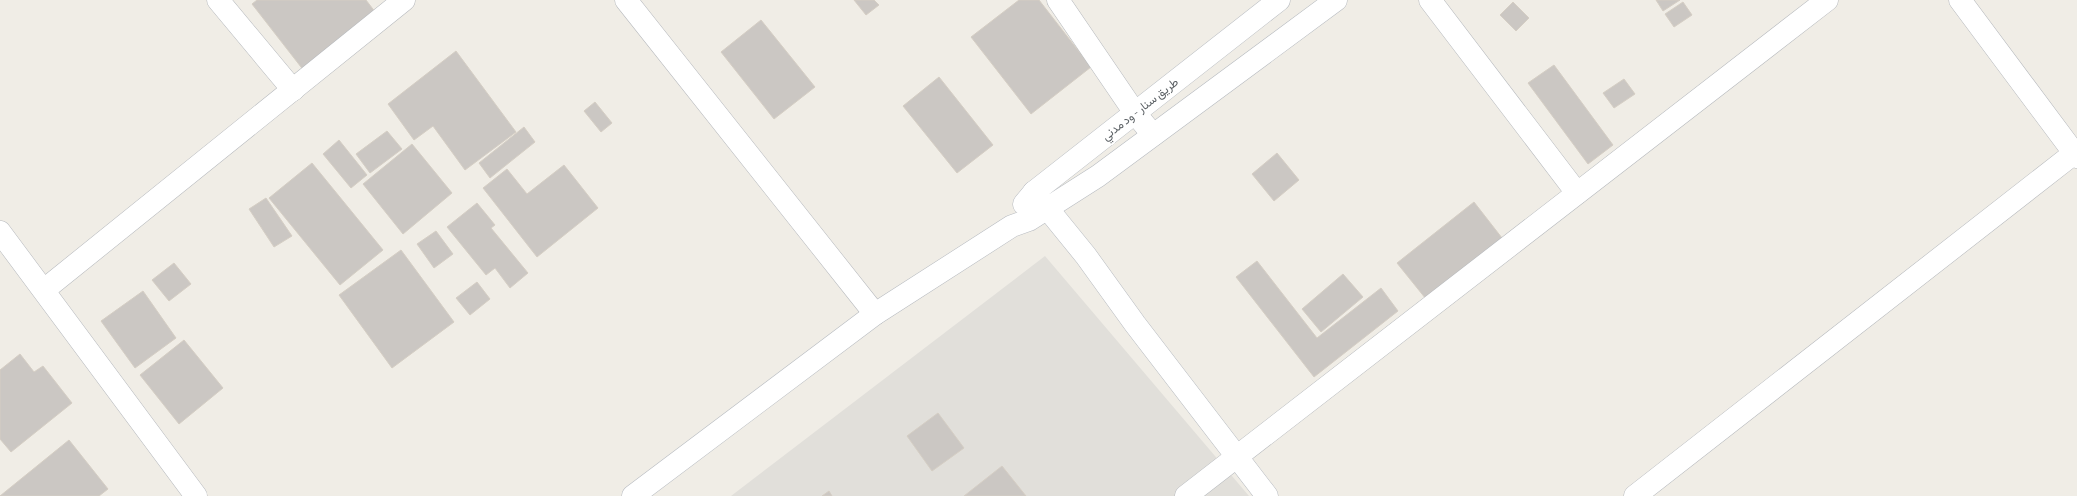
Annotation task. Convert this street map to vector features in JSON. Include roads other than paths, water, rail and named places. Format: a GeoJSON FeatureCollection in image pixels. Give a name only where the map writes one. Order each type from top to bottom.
{"type":"FeatureCollection","features":[{"type":"Feature","properties":{"kind":"street"},"geometry":{"type":"LineString","coordinates":[[218,0],[293,90]]}},
{"type":"Feature","properties":{"kind":"street"},"geometry":{"type":"LineString","coordinates":[[44,290],[404,0]]}},
{"type":"Feature","properties":{"kind":"street"},"geometry":{"type":"LineString","coordinates":[[626,0],[875,314]]}},
{"type":"Feature","properties":{"kind":"street"},"geometry":{"type":"LineString","coordinates":[[1058,0],[1134,113],[1153,135]]}},
{"type":"Feature","properties":{"kind":"street","name":"طريق سنار - ود مدني"},"geometry":{"type":"LineString","coordinates":[[1041,200],[1134,113],[1279,0]]}},
{"type":"Feature","properties":{"kind":"street"},"geometry":{"type":"LineString","coordinates":[[633,496],[875,314],[1012,226],[1029,220],[1041,200],[1098,176],[1336,0]]}},
{"type":"Feature","properties":{"kind":"street"},"geometry":{"type":"LineString","coordinates":[[1430,0],[1577,193]]}},
{"type":"Feature","properties":{"kind":"street"},"geometry":{"type":"LineString","coordinates":[[1186,496],[1827,0]]}},
{"type":"Feature","properties":{"kind":"street"},"geometry":{"type":"LineString","coordinates":[[1635,496],[2076,154],[1960,0]]}},
{"type":"Feature","properties":{"kind":"street"},"geometry":{"type":"LineString","coordinates":[[1041,200],[1086,256],[1135,324],[1267,496]]}},
{"type":"Feature","properties":{"kind":"street"},"geometry":{"type":"LineString","coordinates":[[0,232],[196,496]]}}]}
